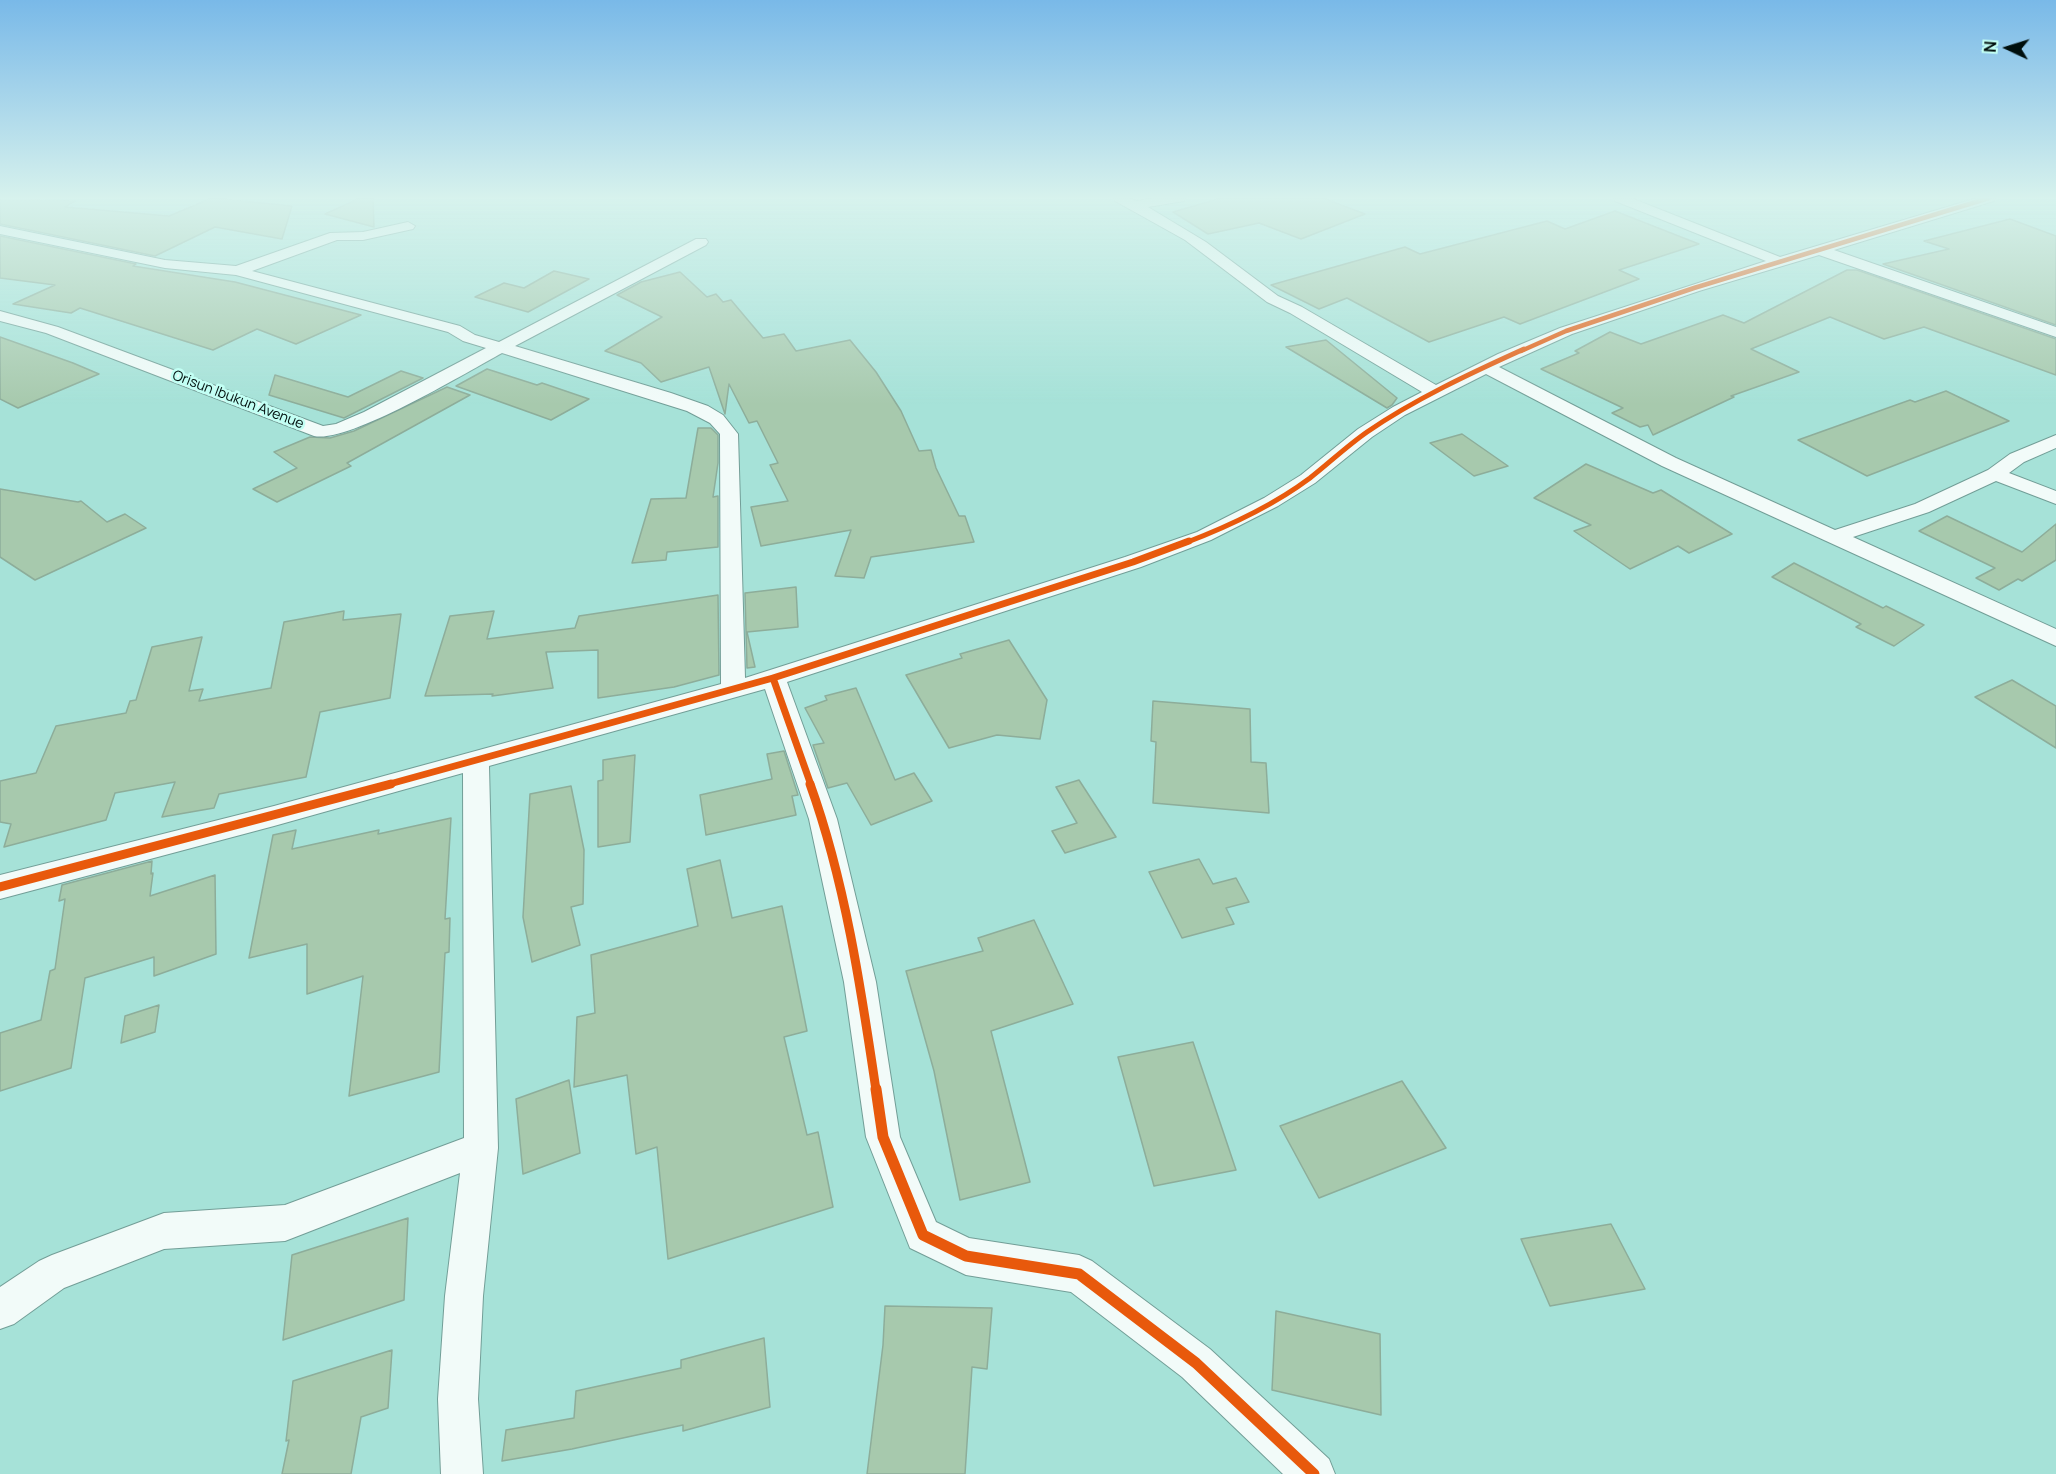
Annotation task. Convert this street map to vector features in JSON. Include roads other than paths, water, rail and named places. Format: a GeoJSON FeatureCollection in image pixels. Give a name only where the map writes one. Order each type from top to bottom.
{"type":"FeatureCollection","features":[{"type":"Feature","properties":{"kind":"street"},"geometry":{"type":"LineString","coordinates":[[194,267],[237,271],[454,329],[469,338],[712,413],[722,422],[729,434],[732,689]]}},
{"type":"Feature","properties":{"kind":"street"},"geometry":{"type":"LineString","coordinates":[[237,271],[249,267]]}},
{"type":"Feature","properties":{"kind":"street","name":"Orisun Ibukun Avenue"},"geometry":{"type":"LineString","coordinates":[[0,315],[52,330],[321,432],[340,429],[370,416],[654,267]]}},
{"type":"Feature","properties":{"kind":"street"},"geometry":{"type":"LineString","coordinates":[[1231,267],[1247,282],[1278,304],[1304,315],[1436,393]]}},
{"type":"Feature","properties":{"kind":"street"},"geometry":{"type":"LineString","coordinates":[[0,887],[274,816],[773,678],[1133,562],[1204,536],[1271,502],[1308,479],[1365,433],[1399,411],[1486,367],[1605,316],[1764,267]]}},
{"type":"Feature","properties":{"kind":"street"},"geometry":{"type":"LineString","coordinates":[[1868,267],[2056,332]]}},
{"type":"Feature","properties":{"kind":"street"},"geometry":{"type":"LineString","coordinates":[[1486,367],[1669,462],[2056,638]]}},
{"type":"Feature","properties":{"kind":"street"},"geometry":{"type":"LineString","coordinates":[[1836,536],[1922,508],[1995,474],[2017,458],[2056,441]]}},
{"type":"Feature","properties":{"kind":"street"},"geometry":{"type":"LineString","coordinates":[[1995,474],[2056,498]]}},
{"type":"Feature","properties":{"kind":"street"},"geometry":{"type":"LineString","coordinates":[[773,678],[823,819],[860,982],[883,1137],[923,1235],[966,1256],[1079,1274],[1196,1363],[1314,1474]]}},
{"type":"Feature","properties":{"kind":"street"},"geometry":{"type":"LineString","coordinates":[[462,1474],[458,1399],[464,1296],[481,1148],[476,760]]}},
{"type":"Feature","properties":{"kind":"street"},"geometry":{"type":"LineString","coordinates":[[0,1310],[52,1274],[164,1231],[285,1223],[481,1148]]}}]}
